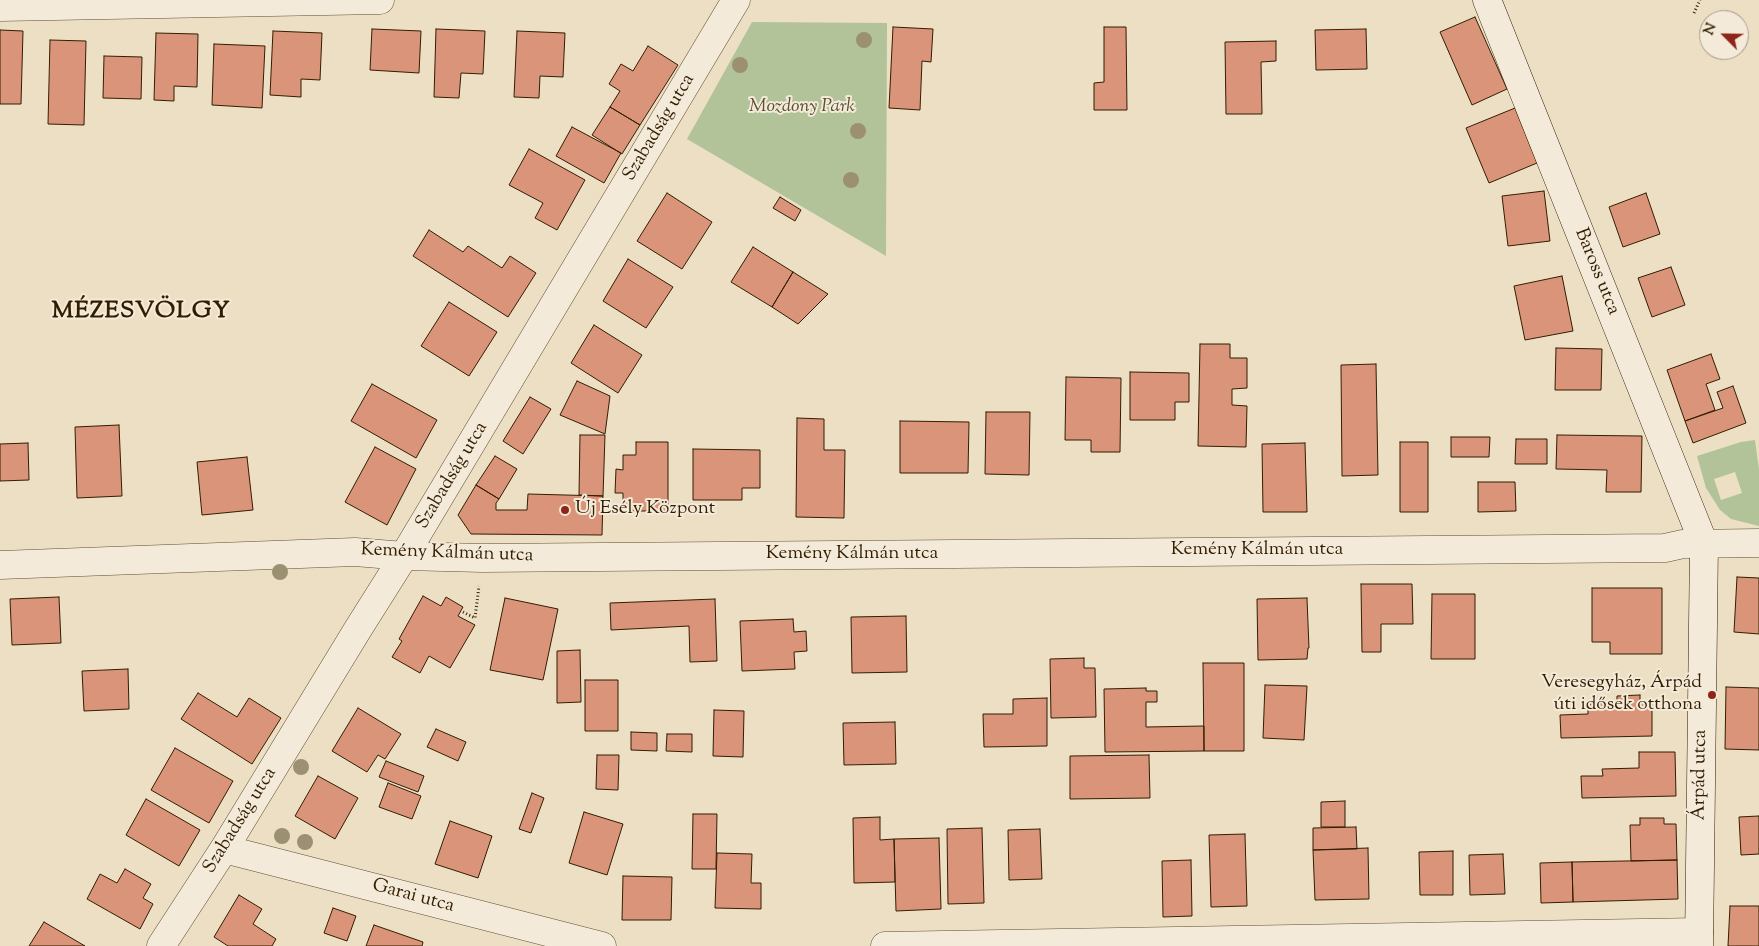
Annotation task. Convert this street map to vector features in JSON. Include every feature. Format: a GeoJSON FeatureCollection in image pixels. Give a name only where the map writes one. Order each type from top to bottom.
{"type":"FeatureCollection","features":[{"type":"Feature","properties":{"kind":"street"},"geometry":{"type":"LineString","coordinates":[[0,7],[380,0]]}},
{"type":"Feature","properties":{"kind":"street","name":"Szabadság utca"},"geometry":{"type":"LineString","coordinates":[[161,946],[224,849],[404,556],[736,0]]}},
{"type":"Feature","properties":{"kind":"street","name":"Baross utca"},"geometry":{"type":"LineString","coordinates":[[1487,0],[1704,544]]}},
{"type":"Feature","properties":{"kind":"street","name":"Kemény Kálmán utca"},"geometry":{"type":"LineString","coordinates":[[0,565],[355,552],[404,556],[482,558],[1665,548],[1683,544],[1759,543]]}},
{"type":"Feature","properties":{"kind":"street","name":"Árpád utca"},"geometry":{"type":"LineString","coordinates":[[1699,939],[1704,544]]}},
{"type":"Feature","properties":{"kind":"street","name":"Garai utca"},"geometry":{"type":"LineString","coordinates":[[224,849],[602,946]]}},
{"type":"Feature","properties":{"kind":"street"},"geometry":{"type":"LineString","coordinates":[[885,946],[1699,939]]}},
{"type":"Feature","properties":{"kind":"path"},"geometry":{"type":"LineString","coordinates":[[1694,13],[1700,0]]}},
{"type":"Feature","properties":{"kind":"path"},"geometry":{"type":"LineString","coordinates":[[463,612],[475,618],[482,558]]}},
{"type":"Feature","properties":{"kind":"green space","name":"Mozdony Park"},"geometry":{"type":"Polygon","coordinates":[[[752,22],[887,23],[886,256],[687,139],[752,22]]]}},
{"type":"Feature","properties":{"kind":"green space"},"geometry":{"type":"Polygon","coordinates":[[[1755,440],[1759,470],[1759,526],[1731,519],[1720,510],[1706,488],[1697,456],[1741,442],[1755,440]],[[1735,472],[1714,479],[1721,500],[1742,493],[1735,472]]]}},
{"type":"Feature","properties":{"kind":"building"},"geometry":{"type":"Polygon","coordinates":[[[1475,17],[1507,89],[1472,105],[1440,32],[1475,17]]]}},
{"type":"Feature","properties":{"kind":"building"},"geometry":{"type":"Polygon","coordinates":[[[893,27],[933,29],[931,62],[922,61],[920,110],[889,108],[893,27]]]}},
{"type":"Feature","properties":{"kind":"building"},"geometry":{"type":"Polygon","coordinates":[[[1104,27],[1126,27],[1127,110],[1094,110],[1094,83],[1104,82],[1104,27]]]}},
{"type":"Feature","properties":{"kind":"building"},"geometry":{"type":"Polygon","coordinates":[[[372,29],[421,31],[419,73],[370,70],[372,29]]]}},
{"type":"Feature","properties":{"kind":"building"},"geometry":{"type":"Polygon","coordinates":[[[436,29],[485,31],[483,74],[461,73],[459,98],[434,97],[436,29]]]}},
{"type":"Feature","properties":{"kind":"building"},"geometry":{"type":"Polygon","coordinates":[[[1366,29],[1367,69],[1316,70],[1315,30],[1366,29]]]}},
{"type":"Feature","properties":{"kind":"building"},"geometry":{"type":"Polygon","coordinates":[[[0,30],[23,31],[21,104],[0,104],[0,30]]]}},
{"type":"Feature","properties":{"kind":"building"},"geometry":{"type":"Polygon","coordinates":[[[273,31],[322,33],[320,80],[301,79],[301,97],[270,95],[273,31]]]}},
{"type":"Feature","properties":{"kind":"building"},"geometry":{"type":"Polygon","coordinates":[[[517,31],[565,33],[563,77],[540,76],[539,98],[514,97],[517,31]]]}},
{"type":"Feature","properties":{"kind":"building"},"geometry":{"type":"Polygon","coordinates":[[[156,33],[198,34],[197,87],[174,86],[174,101],[154,100],[156,33]]]}},
{"type":"Feature","properties":{"kind":"building"},"geometry":{"type":"Polygon","coordinates":[[[50,40],[86,41],[84,125],[48,124],[50,40]]]}},
{"type":"Feature","properties":{"kind":"building"},"geometry":{"type":"Polygon","coordinates":[[[1276,41],[1276,61],[1261,62],[1262,114],[1226,114],[1225,42],[1276,41]]]}},
{"type":"Feature","properties":{"kind":"building"},"geometry":{"type":"Polygon","coordinates":[[[214,44],[265,46],[262,108],[212,105],[214,44]]]}},
{"type":"Feature","properties":{"kind":"building"},"geometry":{"type":"Polygon","coordinates":[[[648,46],[678,65],[640,125],[610,107],[620,91],[609,84],[621,64],[633,71],[648,46]]]}},
{"type":"Feature","properties":{"kind":"building"},"geometry":{"type":"Polygon","coordinates":[[[104,56],[142,57],[141,99],[103,98],[104,56]]]}},
{"type":"Feature","properties":{"kind":"building"},"geometry":{"type":"Polygon","coordinates":[[[610,107],[640,125],[622,154],[592,135],[610,107]]]}},
{"type":"Feature","properties":{"kind":"building"},"geometry":{"type":"Polygon","coordinates":[[[1515,108],[1537,163],[1489,183],[1466,128],[1515,108]]]}},
{"type":"Feature","properties":{"kind":"building"},"geometry":{"type":"Polygon","coordinates":[[[572,127],[621,153],[604,183],[556,156],[572,127]]]}},
{"type":"Feature","properties":{"kind":"building"},"geometry":{"type":"Polygon","coordinates":[[[529,149],[585,180],[557,230],[535,218],[543,203],[509,185],[529,149]]]}},
{"type":"Feature","properties":{"kind":"building"},"geometry":{"type":"Polygon","coordinates":[[[1544,191],[1550,241],[1508,246],[1502,196],[1544,191]]]}},
{"type":"Feature","properties":{"kind":"building"},"geometry":{"type":"Polygon","coordinates":[[[667,193],[712,222],[682,269],[637,241],[667,193]]]}},
{"type":"Feature","properties":{"kind":"building"},"geometry":{"type":"Polygon","coordinates":[[[1646,193],[1660,234],[1623,247],[1609,207],[1646,193]]]}},
{"type":"Feature","properties":{"kind":"building"},"geometry":{"type":"Polygon","coordinates":[[[780,197],[801,210],[795,221],[773,208],[780,197]]]}},
{"type":"Feature","properties":{"kind":"building"},"geometry":{"type":"Polygon","coordinates":[[[429,230],[463,252],[468,246],[502,268],[510,256],[536,273],[508,317],[413,256],[429,230]]]}},
{"type":"Feature","properties":{"kind":"building"},"geometry":{"type":"Polygon","coordinates":[[[753,247],[793,272],[772,307],[731,282],[753,247]]]}},
{"type":"Feature","properties":{"kind":"building"},"geometry":{"type":"Polygon","coordinates":[[[628,259],[673,287],[646,328],[603,301],[628,259]]]}},
{"type":"Feature","properties":{"kind":"building"},"geometry":{"type":"Polygon","coordinates":[[[1671,267],[1685,305],[1652,317],[1638,278],[1671,267]]]}},
{"type":"Feature","properties":{"kind":"building"},"geometry":{"type":"Polygon","coordinates":[[[793,272],[828,294],[798,324],[772,307],[793,272]]]}},
{"type":"Feature","properties":{"kind":"building"},"geometry":{"type":"Polygon","coordinates":[[[1562,276],[1573,331],[1525,340],[1514,286],[1562,276]]]}},
{"type":"Feature","properties":{"kind":"building"},"geometry":{"type":"Polygon","coordinates":[[[449,302],[497,332],[469,376],[421,346],[449,302]]]}},
{"type":"Feature","properties":{"kind":"building"},"geometry":{"type":"Polygon","coordinates":[[[594,325],[642,355],[618,393],[571,363],[594,325]]]}},
{"type":"Feature","properties":{"kind":"building"},"geometry":{"type":"Polygon","coordinates":[[[1200,344],[1230,344],[1230,358],[1247,358],[1247,388],[1232,389],[1232,405],[1247,406],[1246,447],[1198,446],[1200,344]]]}},
{"type":"Feature","properties":{"kind":"building"},"geometry":{"type":"Polygon","coordinates":[[[1556,348],[1602,349],[1601,390],[1555,390],[1556,348]]]}},
{"type":"Feature","properties":{"kind":"building"},"geometry":{"type":"Polygon","coordinates":[[[1711,354],[1720,379],[1706,384],[1715,410],[1685,421],[1667,370],[1711,354]]]}},
{"type":"Feature","properties":{"kind":"building"},"geometry":{"type":"Polygon","coordinates":[[[1376,364],[1378,475],[1342,476],[1341,365],[1376,364]]]}},
{"type":"Feature","properties":{"kind":"building"},"geometry":{"type":"Polygon","coordinates":[[[1130,372],[1189,373],[1189,402],[1175,402],[1175,420],[1130,420],[1130,372]]]}},
{"type":"Feature","properties":{"kind":"building"},"geometry":{"type":"Polygon","coordinates":[[[1066,377],[1121,378],[1120,452],[1091,452],[1091,440],[1065,440],[1066,377]]]}},
{"type":"Feature","properties":{"kind":"building"},"geometry":{"type":"Polygon","coordinates":[[[577,381],[610,396],[605,434],[560,415],[577,381]]]}},
{"type":"Feature","properties":{"kind":"building"},"geometry":{"type":"Polygon","coordinates":[[[372,384],[437,420],[416,458],[351,421],[372,384]]]}},
{"type":"Feature","properties":{"kind":"building"},"geometry":{"type":"Polygon","coordinates":[[[1733,386],[1746,423],[1693,443],[1685,421],[1723,408],[1717,392],[1733,386]]]}},
{"type":"Feature","properties":{"kind":"building"},"geometry":{"type":"Polygon","coordinates":[[[530,397],[551,409],[523,454],[503,441],[530,397]]]}},
{"type":"Feature","properties":{"kind":"building"},"geometry":{"type":"Polygon","coordinates":[[[986,412],[1030,412],[1029,475],[985,474],[986,412]]]}},
{"type":"Feature","properties":{"kind":"building"},"geometry":{"type":"Polygon","coordinates":[[[797,418],[824,419],[824,450],[845,450],[844,518],[796,517],[797,418]]]}},
{"type":"Feature","properties":{"kind":"building"},"geometry":{"type":"Polygon","coordinates":[[[900,421],[969,422],[968,473],[900,473],[900,421]]]}},
{"type":"Feature","properties":{"kind":"building"},"geometry":{"type":"Polygon","coordinates":[[[119,425],[122,496],[77,498],[75,427],[119,425]]]}},
{"type":"Feature","properties":{"kind":"building"},"geometry":{"type":"Polygon","coordinates":[[[580,435],[605,435],[603,496],[579,495],[580,435]]]}},
{"type":"Feature","properties":{"kind":"building"},"geometry":{"type":"Polygon","coordinates":[[[1557,435],[1642,436],[1641,492],[1606,492],[1607,470],[1556,469],[1557,435]]]}},
{"type":"Feature","properties":{"kind":"building"},"geometry":{"type":"Polygon","coordinates":[[[1451,437],[1490,437],[1489,457],[1451,457],[1451,437]]]}},
{"type":"Feature","properties":{"kind":"building"},"geometry":{"type":"Polygon","coordinates":[[[1516,439],[1547,439],[1547,464],[1515,464],[1516,439]]]}},
{"type":"Feature","properties":{"kind":"building"},"geometry":{"type":"Polygon","coordinates":[[[636,442],[668,442],[668,511],[623,511],[623,493],[615,493],[616,469],[623,470],[623,455],[636,455],[636,442]]]}},
{"type":"Feature","properties":{"kind":"building"},"geometry":{"type":"Polygon","coordinates":[[[1400,442],[1428,442],[1428,512],[1400,512],[1400,442]]]}},
{"type":"Feature","properties":{"kind":"building"},"geometry":{"type":"Polygon","coordinates":[[[28,443],[29,480],[0,481],[0,444],[28,443]]]}},
{"type":"Feature","properties":{"kind":"building"},"geometry":{"type":"Polygon","coordinates":[[[1305,443],[1307,512],[1263,512],[1262,444],[1305,443]]]}},
{"type":"Feature","properties":{"kind":"building"},"geometry":{"type":"Polygon","coordinates":[[[375,447],[416,469],[387,525],[345,502],[375,447]]]}},
{"type":"Feature","properties":{"kind":"building"},"geometry":{"type":"Polygon","coordinates":[[[693,449],[760,450],[760,488],[742,488],[742,500],[693,500],[693,449]]]}},
{"type":"Feature","properties":{"kind":"building"},"geometry":{"type":"Polygon","coordinates":[[[495,456],[517,469],[499,499],[476,485],[495,456]]]}},
{"type":"Feature","properties":{"kind":"building"},"geometry":{"type":"Polygon","coordinates":[[[247,457],[253,510],[202,515],[197,462],[247,457]]]}},
{"type":"Feature","properties":{"kind":"building"},"geometry":{"type":"Polygon","coordinates":[[[1478,482],[1515,482],[1516,511],[1478,512],[1478,482]]]}},
{"type":"Feature","properties":{"kind":"building","name":"Új Esély Központ"},"geometry":{"type":"Polygon","coordinates":[[[476,485],[499,499],[496,503],[496,510],[527,510],[528,494],[603,496],[602,535],[471,534],[458,515],[476,485]]]}},
{"type":"Feature","properties":{"kind":"building"},"geometry":{"type":"Polygon","coordinates":[[[1737,577],[1759,578],[1759,634],[1734,632],[1737,577]]]}},
{"type":"Feature","properties":{"kind":"building"},"geometry":{"type":"Polygon","coordinates":[[[1361,584],[1412,584],[1413,624],[1381,624],[1381,652],[1362,652],[1361,584]]]}},
{"type":"Feature","properties":{"kind":"building"},"geometry":{"type":"Polygon","coordinates":[[[1592,588],[1662,588],[1662,654],[1610,654],[1610,642],[1592,642],[1592,588]]]}},
{"type":"Feature","properties":{"kind":"building"},"geometry":{"type":"Polygon","coordinates":[[[1432,594],[1475,594],[1475,659],[1431,659],[1432,594]]]}},
{"type":"Feature","properties":{"kind":"building"},"geometry":{"type":"Polygon","coordinates":[[[423,596],[441,606],[446,597],[463,607],[458,616],[475,625],[450,668],[429,656],[420,673],[392,657],[402,641],[399,639],[423,596]]]}},
{"type":"Feature","properties":{"kind":"building"},"geometry":{"type":"Polygon","coordinates":[[[59,597],[61,643],[12,645],[10,599],[59,597]]]}},
{"type":"Feature","properties":{"kind":"building"},"geometry":{"type":"Polygon","coordinates":[[[505,598],[558,609],[543,680],[490,670],[505,598]]]}},
{"type":"Feature","properties":{"kind":"building"},"geometry":{"type":"Polygon","coordinates":[[[1307,598],[1309,648],[1307,659],[1258,660],[1257,599],[1307,598]]]}},
{"type":"Feature","properties":{"kind":"building"},"geometry":{"type":"Polygon","coordinates":[[[715,599],[717,661],[690,662],[689,626],[611,630],[610,603],[715,599]]]}},
{"type":"Feature","properties":{"kind":"building"},"geometry":{"type":"Polygon","coordinates":[[[906,616],[907,672],[852,673],[851,617],[906,616]]]}},
{"type":"Feature","properties":{"kind":"building"},"geometry":{"type":"Polygon","coordinates":[[[793,619],[794,632],[806,631],[807,651],[794,652],[795,669],[742,671],[740,621],[793,619]]]}},
{"type":"Feature","properties":{"kind":"building"},"geometry":{"type":"Polygon","coordinates":[[[580,650],[581,702],[557,703],[557,651],[580,650]]]}},
{"type":"Feature","properties":{"kind":"building"},"geometry":{"type":"Polygon","coordinates":[[[1084,658],[1084,668],[1095,668],[1096,717],[1051,718],[1050,659],[1084,658]]]}},
{"type":"Feature","properties":{"kind":"building"},"geometry":{"type":"Polygon","coordinates":[[[1203,663],[1244,663],[1244,751],[1204,751],[1203,663]]]}},
{"type":"Feature","properties":{"kind":"building"},"geometry":{"type":"Polygon","coordinates":[[[128,669],[129,709],[84,711],[82,671],[128,669]]]}},
{"type":"Feature","properties":{"kind":"building"},"geometry":{"type":"Polygon","coordinates":[[[585,680],[618,680],[618,731],[585,731],[585,680]]]}},
{"type":"Feature","properties":{"kind":"building"},"geometry":{"type":"Polygon","coordinates":[[[1265,685],[1307,686],[1304,740],[1263,738],[1265,685]]]}},
{"type":"Feature","properties":{"kind":"building"},"geometry":{"type":"Polygon","coordinates":[[[1726,687],[1759,688],[1759,750],[1725,749],[1726,687]]]}},
{"type":"Feature","properties":{"kind":"building"},"geometry":{"type":"Polygon","coordinates":[[[1146,688],[1146,691],[1157,691],[1157,702],[1146,702],[1146,727],[1204,726],[1204,751],[1105,752],[1104,689],[1146,688]]]}},
{"type":"Feature","properties":{"kind":"building"},"geometry":{"type":"Polygon","coordinates":[[[198,693],[237,717],[249,698],[281,718],[252,764],[181,719],[198,693]]]}},
{"type":"Feature","properties":{"kind":"building"},"geometry":{"type":"Polygon","coordinates":[[[1640,695],[1640,702],[1652,702],[1652,736],[1561,738],[1560,715],[1588,714],[1588,704],[1617,703],[1617,696],[1640,695]]]}},
{"type":"Feature","properties":{"kind":"building"},"geometry":{"type":"Polygon","coordinates":[[[1047,698],[1047,746],[984,747],[983,714],[1013,714],[1013,699],[1047,698]]]}},
{"type":"Feature","properties":{"kind":"building"},"geometry":{"type":"Polygon","coordinates":[[[358,708],[401,734],[385,759],[378,755],[367,772],[332,751],[358,708]]]}},
{"type":"Feature","properties":{"kind":"building"},"geometry":{"type":"Polygon","coordinates":[[[714,710],[744,711],[743,757],[713,756],[714,710]]]}},
{"type":"Feature","properties":{"kind":"building"},"geometry":{"type":"Polygon","coordinates":[[[895,722],[896,764],[844,765],[843,723],[895,722]]]}},
{"type":"Feature","properties":{"kind":"building"},"geometry":{"type":"Polygon","coordinates":[[[436,729],[466,742],[458,761],[427,747],[436,729]]]}},
{"type":"Feature","properties":{"kind":"building"},"geometry":{"type":"Polygon","coordinates":[[[631,732],[657,733],[657,751],[631,750],[631,732]]]}},
{"type":"Feature","properties":{"kind":"building"},"geometry":{"type":"Polygon","coordinates":[[[667,734],[692,734],[692,752],[666,751],[667,734]]]}},
{"type":"Feature","properties":{"kind":"building"},"geometry":{"type":"Polygon","coordinates":[[[175,748],[233,781],[209,823],[151,790],[175,748]]]}},
{"type":"Feature","properties":{"kind":"building"},"geometry":{"type":"Polygon","coordinates":[[[1639,752],[1675,752],[1676,796],[1582,798],[1581,776],[1603,776],[1602,769],[1639,768],[1639,752]]]}},
{"type":"Feature","properties":{"kind":"building"},"geometry":{"type":"Polygon","coordinates":[[[597,755],[619,755],[618,790],[596,789],[597,755]]]}},
{"type":"Feature","properties":{"kind":"building"},"geometry":{"type":"Polygon","coordinates":[[[1149,755],[1150,798],[1070,799],[1070,756],[1149,755]]]}},
{"type":"Feature","properties":{"kind":"building"},"geometry":{"type":"Polygon","coordinates":[[[386,761],[424,776],[418,792],[379,777],[386,761]]]}},
{"type":"Feature","properties":{"kind":"building"},"geometry":{"type":"Polygon","coordinates":[[[318,776],[358,798],[335,839],[295,816],[318,776]]]}},
{"type":"Feature","properties":{"kind":"building"},"geometry":{"type":"Polygon","coordinates":[[[388,783],[421,796],[412,819],[379,807],[388,783]]]}},
{"type":"Feature","properties":{"kind":"building"},"geometry":{"type":"Polygon","coordinates":[[[532,793],[544,798],[531,833],[519,829],[532,793]]]}},
{"type":"Feature","properties":{"kind":"building"},"geometry":{"type":"Polygon","coordinates":[[[146,799],[200,830],[179,866],[126,835],[146,799]]]}},
{"type":"Feature","properties":{"kind":"building"},"geometry":{"type":"Polygon","coordinates":[[[1345,801],[1345,827],[1321,827],[1321,802],[1345,801]]]}},
{"type":"Feature","properties":{"kind":"building"},"geometry":{"type":"Polygon","coordinates":[[[584,812],[623,824],[607,875],[569,863],[584,812]]]}},
{"type":"Feature","properties":{"kind":"building"},"geometry":{"type":"Polygon","coordinates":[[[693,814],[717,814],[716,869],[692,869],[693,814]]]}},
{"type":"Feature","properties":{"kind":"building"},"geometry":{"type":"Polygon","coordinates":[[[1759,816],[1759,854],[1741,855],[1739,817],[1759,816]]]}},
{"type":"Feature","properties":{"kind":"building"},"geometry":{"type":"Polygon","coordinates":[[[880,817],[880,840],[894,839],[895,882],[854,883],[853,818],[880,817]]]}},
{"type":"Feature","properties":{"kind":"building"},"geometry":{"type":"Polygon","coordinates":[[[1640,818],[1664,818],[1664,824],[1676,824],[1677,860],[1631,861],[1630,825],[1640,825],[1640,818]]]}},
{"type":"Feature","properties":{"kind":"building"},"geometry":{"type":"Polygon","coordinates":[[[450,821],[492,836],[478,878],[435,864],[450,821]]]}},
{"type":"Feature","properties":{"kind":"building"},"geometry":{"type":"Polygon","coordinates":[[[1356,827],[1357,849],[1313,850],[1313,828],[1356,827]]]}},
{"type":"Feature","properties":{"kind":"building"},"geometry":{"type":"Polygon","coordinates":[[[982,828],[984,903],[948,904],[947,829],[982,828]]]}},
{"type":"Feature","properties":{"kind":"building"},"geometry":{"type":"Polygon","coordinates":[[[1040,829],[1042,879],[1009,880],[1008,830],[1040,829]]]}},
{"type":"Feature","properties":{"kind":"building"},"geometry":{"type":"Polygon","coordinates":[[[1245,834],[1247,906],[1211,907],[1209,835],[1245,834]]]}},
{"type":"Feature","properties":{"kind":"building"},"geometry":{"type":"Polygon","coordinates":[[[939,838],[941,909],[896,911],[894,839],[939,838]]]}},
{"type":"Feature","properties":{"kind":"building"},"geometry":{"type":"Polygon","coordinates":[[[1368,848],[1369,899],[1315,900],[1313,850],[1368,848]]]}},
{"type":"Feature","properties":{"kind":"building"},"geometry":{"type":"Polygon","coordinates":[[[1453,851],[1453,895],[1420,895],[1419,852],[1453,851]]]}},
{"type":"Feature","properties":{"kind":"building"},"geometry":{"type":"Polygon","coordinates":[[[717,853],[752,854],[751,883],[761,883],[761,909],[715,908],[717,853]]]}},
{"type":"Feature","properties":{"kind":"building"},"geometry":{"type":"Polygon","coordinates":[[[1503,854],[1505,894],[1470,895],[1469,855],[1503,854]]]}},
{"type":"Feature","properties":{"kind":"building"},"geometry":{"type":"Polygon","coordinates":[[[1191,860],[1192,916],[1163,917],[1162,861],[1191,860]]]}},
{"type":"Feature","properties":{"kind":"building"},"geometry":{"type":"Polygon","coordinates":[[[1677,860],[1678,899],[1573,902],[1572,862],[1677,860]]]}},
{"type":"Feature","properties":{"kind":"building"},"geometry":{"type":"Polygon","coordinates":[[[1572,862],[1573,902],[1541,903],[1540,863],[1572,862]]]}},
{"type":"Feature","properties":{"kind":"building"},"geometry":{"type":"Polygon","coordinates":[[[125,869],[151,884],[143,898],[153,904],[140,929],[87,899],[100,874],[117,883],[125,869]]]}},
{"type":"Feature","properties":{"kind":"building"},"geometry":{"type":"Polygon","coordinates":[[[623,876],[672,877],[671,920],[622,920],[623,876]]]}},
{"type":"Feature","properties":{"kind":"building"},"geometry":{"type":"Polygon","coordinates":[[[239,895],[262,909],[253,924],[276,939],[272,946],[228,946],[214,937],[239,895]]]}},
{"type":"Feature","properties":{"kind":"building"},"geometry":{"type":"Polygon","coordinates":[[[1730,906],[1759,906],[1759,946],[1728,946],[1730,906]]]}},
{"type":"Feature","properties":{"kind":"building"},"geometry":{"type":"Polygon","coordinates":[[[333,908],[356,916],[347,941],[324,933],[333,908]]]}},
{"type":"Feature","properties":{"kind":"building"},"geometry":{"type":"Polygon","coordinates":[[[44,922],[85,946],[29,946],[44,922]]]}},
{"type":"Feature","properties":{"kind":"building"},"geometry":{"type":"Polygon","coordinates":[[[374,925],[423,942],[422,946],[366,946],[374,925]]]}},
{"type":"Feature","properties":{"kind":"place","name":"Új Esély Központ"},"geometry":{"type":"Point","coordinates":[565,510]}},
{"type":"Feature","properties":{"kind":"place","name":"Veresegyház, Árpád úti idősek otthona"},"geometry":{"type":"Point","coordinates":[1712,695]}},
{"type":"Feature","properties":{"kind":"district","name":"MÉZESVÖLGY"},"geometry":{"type":"Point","coordinates":[141,313]}}]}
